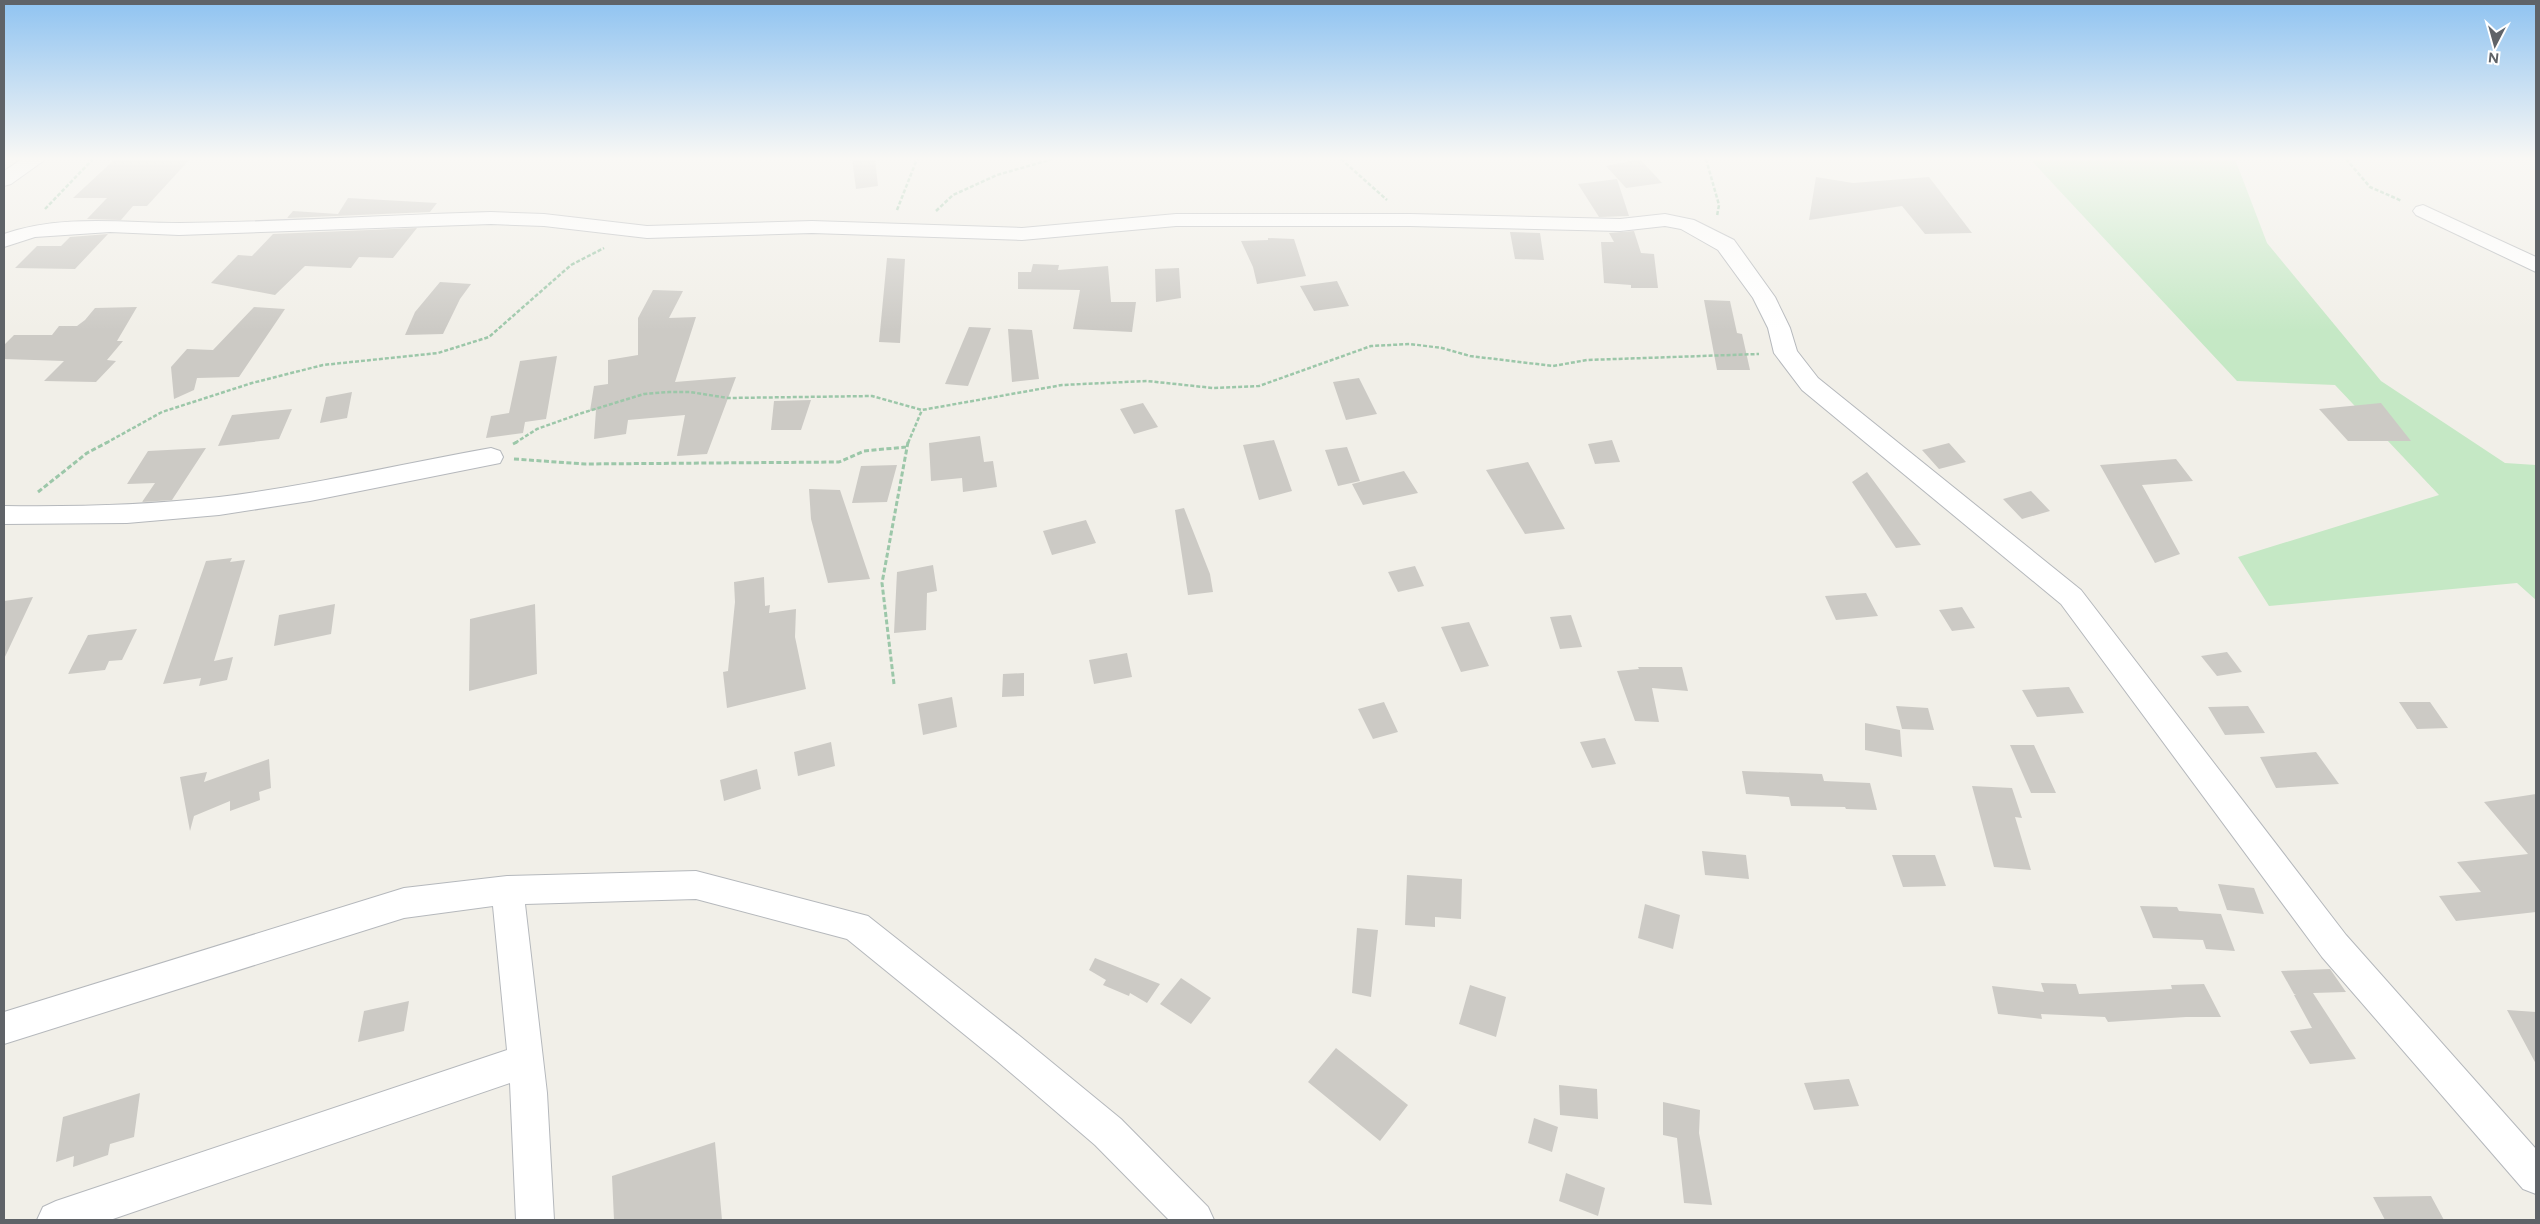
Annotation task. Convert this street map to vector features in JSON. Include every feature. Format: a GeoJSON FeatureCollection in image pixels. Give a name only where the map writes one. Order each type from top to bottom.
{"type":"FeatureCollection","features":[{"type":"Feature","properties":{"kind":"street"},"geometry":{"type":"LineString","coordinates":[[2434,216],[2536,265]]}},
{"type":"Feature","properties":{"kind":"street"},"geometry":{"type":"LineString","coordinates":[[4,241],[32,231],[110,226],[179,229],[492,218],[544,220],[647,232],[812,227],[1022,234],[1176,220],[1410,220],[1620,225],[1665,220],[1687,224],[1707,233],[1726,245],[1749,274],[1779,328],[1786,353],[1810,384],[2071,596],[2334,946],[2536,1176]]}},
{"type":"Feature","properties":{"kind":"street"},"geometry":{"type":"LineString","coordinates":[[7,515],[69,516],[132,513],[248,502],[491,457]]}},
{"type":"Feature","properties":{"kind":"street"},"geometry":{"type":"LineString","coordinates":[[4,1028],[404,903],[507,890],[696,885],[856,927],[1108,1132],[1195,1220]]}},
{"type":"Feature","properties":{"kind":"street"},"geometry":{"type":"LineString","coordinates":[[507,890],[526,1061],[535,1220]]}},
{"type":"Feature","properties":{"kind":"street"},"geometry":{"type":"LineString","coordinates":[[56,1220],[526,1061]]}},
{"type":"Feature","properties":{"kind":"path"},"geometry":{"type":"LineString","coordinates":[[32,231],[41,216]]}},
{"type":"Feature","properties":{"kind":"path"},"geometry":{"type":"LineString","coordinates":[[880,230],[892,216]]}},
{"type":"Feature","properties":{"kind":"path"},"geometry":{"type":"LineString","coordinates":[[916,230],[930,216]]}},
{"type":"Feature","properties":{"kind":"path"},"geometry":{"type":"LineString","coordinates":[[1406,216],[1410,220]]}},
{"type":"Feature","properties":{"kind":"path"},"geometry":{"type":"LineString","coordinates":[[1707,233],[1714,229],[1717,216]]}},
{"type":"Feature","properties":{"kind":"path"},"geometry":{"type":"LineString","coordinates":[[7,515],[87,453],[162,412],[252,383],[323,365],[438,353],[488,336],[571,264],[593,252],[647,232]]}},
{"type":"Feature","properties":{"kind":"path"},"geometry":{"type":"LineString","coordinates":[[491,457],[537,429],[644,394],[690,392],[728,398],[872,396],[922,410],[1062,385],[1147,381],[1213,388],[1259,386],[1371,346],[1410,344],[1442,348],[1470,356],[1553,366],[1587,360],[1786,353]]}},
{"type":"Feature","properties":{"kind":"path"},"geometry":{"type":"LineString","coordinates":[[894,684],[882,583],[906,447],[922,410]]}},
{"type":"Feature","properties":{"kind":"path"},"geometry":{"type":"LineString","coordinates":[[491,457],[585,464],[839,462],[864,451],[906,447]]}},
{"type":"Feature","properties":{"kind":"green space"},"geometry":{"type":"Polygon","coordinates":[[[2083,216],[2257,216],[2267,243],[2381,381],[2505,463],[2536,465],[2536,600],[2517,583],[2269,606],[2238,557],[2439,495],[2335,385],[2237,381],[2083,216]]]}},
{"type":"Feature","properties":{"kind":"building"},"geometry":{"type":"Polygon","coordinates":[[[90,216],[124,216],[121,220],[87,219],[90,216]]]}},
{"type":"Feature","properties":{"kind":"building"},"geometry":{"type":"Polygon","coordinates":[[[289,216],[332,216],[287,218],[289,216]]]}},
{"type":"Feature","properties":{"kind":"building"},"geometry":{"type":"Polygon","coordinates":[[[1810,216],[1835,216],[1809,220],[1810,216]]]}},
{"type":"Feature","properties":{"kind":"building"},"geometry":{"type":"Polygon","coordinates":[[[1910,216],[1959,216],[1972,233],[1925,234],[1910,216]]]}},
{"type":"Feature","properties":{"kind":"building"},"geometry":{"type":"Polygon","coordinates":[[[417,228],[393,258],[359,257],[351,268],[305,266],[275,295],[211,283],[238,255],[252,256],[273,234],[417,228]]]}},
{"type":"Feature","properties":{"kind":"building"},"geometry":{"type":"Polygon","coordinates":[[[1634,231],[1641,253],[1654,254],[1658,288],[1631,288],[1631,285],[1604,283],[1601,242],[1614,242],[1609,233],[1634,231]]]}},
{"type":"Feature","properties":{"kind":"building"},"geometry":{"type":"Polygon","coordinates":[[[1510,232],[1540,233],[1544,260],[1515,259],[1510,232]]]}},
{"type":"Feature","properties":{"kind":"building"},"geometry":{"type":"Polygon","coordinates":[[[108,234],[75,269],[15,268],[37,246],[61,246],[70,237],[108,234]]]}},
{"type":"Feature","properties":{"kind":"building"},"geometry":{"type":"Polygon","coordinates":[[[1268,238],[1294,239],[1306,276],[1257,284],[1253,267],[1241,241],[1268,240],[1268,238]]]}},
{"type":"Feature","properties":{"kind":"building"},"geometry":{"type":"Polygon","coordinates":[[[887,258],[905,259],[900,343],[879,342],[887,258]]]}},
{"type":"Feature","properties":{"kind":"building"},"geometry":{"type":"Polygon","coordinates":[[[1033,264],[1059,265],[1058,270],[1108,266],[1111,302],[1136,302],[1132,332],[1073,329],[1080,290],[1018,289],[1018,272],[1031,272],[1033,264]]]}},
{"type":"Feature","properties":{"kind":"building"},"geometry":{"type":"Polygon","coordinates":[[[1179,268],[1181,298],[1156,302],[1155,269],[1179,268]]]}},
{"type":"Feature","properties":{"kind":"building"},"geometry":{"type":"Polygon","coordinates":[[[1337,281],[1349,306],[1314,311],[1300,286],[1337,281]]]}},
{"type":"Feature","properties":{"kind":"building"},"geometry":{"type":"Polygon","coordinates":[[[440,282],[471,284],[460,299],[443,334],[405,335],[415,312],[440,282]]]}},
{"type":"Feature","properties":{"kind":"building"},"geometry":{"type":"Polygon","coordinates":[[[653,290],[683,291],[669,318],[696,317],[675,382],[736,377],[707,454],[677,456],[685,415],[628,420],[626,434],[594,439],[596,410],[590,411],[594,386],[608,384],[608,360],[638,355],[638,318],[653,290]]]}},
{"type":"Feature","properties":{"kind":"building"},"geometry":{"type":"Polygon","coordinates":[[[1704,300],[1730,301],[1737,333],[1742,334],[1750,370],[1717,370],[1704,300]]]}},
{"type":"Feature","properties":{"kind":"building"},"geometry":{"type":"Polygon","coordinates":[[[137,307],[117,341],[123,341],[107,360],[116,361],[96,382],[44,381],[64,361],[4,359],[4,345],[14,335],[52,335],[59,326],[77,326],[95,308],[137,307]]]}},
{"type":"Feature","properties":{"kind":"building"},"geometry":{"type":"Polygon","coordinates":[[[254,307],[285,309],[239,377],[197,378],[194,390],[174,399],[171,367],[187,349],[213,350],[254,307]]]}},
{"type":"Feature","properties":{"kind":"building"},"geometry":{"type":"Polygon","coordinates":[[[969,327],[991,328],[968,386],[945,384],[969,327]]]}},
{"type":"Feature","properties":{"kind":"building"},"geometry":{"type":"Polygon","coordinates":[[[1008,329],[1032,330],[1039,379],[1012,382],[1008,329]]]}},
{"type":"Feature","properties":{"kind":"building"},"geometry":{"type":"Polygon","coordinates":[[[557,356],[546,419],[525,422],[523,433],[486,438],[491,416],[509,413],[520,361],[557,356]]]}},
{"type":"Feature","properties":{"kind":"building"},"geometry":{"type":"Polygon","coordinates":[[[1359,378],[1377,414],[1346,420],[1333,382],[1359,378]]]}},
{"type":"Feature","properties":{"kind":"building"},"geometry":{"type":"Polygon","coordinates":[[[352,392],[347,418],[320,423],[326,397],[352,392]]]}},
{"type":"Feature","properties":{"kind":"building"},"geometry":{"type":"Polygon","coordinates":[[[811,400],[801,430],[771,430],[774,401],[811,400]]]}},
{"type":"Feature","properties":{"kind":"building"},"geometry":{"type":"Polygon","coordinates":[[[1143,403],[1158,427],[1134,434],[1120,409],[1143,403]]]}},
{"type":"Feature","properties":{"kind":"building"},"geometry":{"type":"Polygon","coordinates":[[[2381,403],[2411,441],[2348,441],[2319,409],[2381,403]]]}},
{"type":"Feature","properties":{"kind":"building"},"geometry":{"type":"Polygon","coordinates":[[[292,409],[279,439],[218,446],[232,415],[292,409]]]}},
{"type":"Feature","properties":{"kind":"building"},"geometry":{"type":"Polygon","coordinates":[[[980,436],[984,462],[993,461],[997,487],[963,492],[962,478],[931,481],[929,443],[980,436]]]}},
{"type":"Feature","properties":{"kind":"building"},"geometry":{"type":"Polygon","coordinates":[[[1274,440],[1292,491],[1259,500],[1243,445],[1274,440]]]}},
{"type":"Feature","properties":{"kind":"building"},"geometry":{"type":"Polygon","coordinates":[[[1612,440],[1620,462],[1595,464],[1588,444],[1612,440]]]}},
{"type":"Feature","properties":{"kind":"building"},"geometry":{"type":"Polygon","coordinates":[[[1949,443],[1966,462],[1939,469],[1922,450],[1949,443]]]}},
{"type":"Feature","properties":{"kind":"building"},"geometry":{"type":"Polygon","coordinates":[[[1347,447],[1360,481],[1338,486],[1325,450],[1347,447]]]}},
{"type":"Feature","properties":{"kind":"building"},"geometry":{"type":"Polygon","coordinates":[[[206,448],[172,500],[142,502],[155,483],[127,484],[148,451],[206,448]]]}},
{"type":"Feature","properties":{"kind":"building"},"geometry":{"type":"Polygon","coordinates":[[[2176,459],[2193,481],[2142,485],[2180,554],[2155,563],[2100,465],[2176,459]]]}},
{"type":"Feature","properties":{"kind":"building"},"geometry":{"type":"Polygon","coordinates":[[[1528,462],[1565,529],[1525,534],[1486,470],[1528,462]]]}},
{"type":"Feature","properties":{"kind":"building"},"geometry":{"type":"Polygon","coordinates":[[[897,465],[887,502],[852,503],[861,466],[897,465]]]}},
{"type":"Feature","properties":{"kind":"building"},"geometry":{"type":"Polygon","coordinates":[[[1404,471],[1418,493],[1363,505],[1352,484],[1404,471]]]}},
{"type":"Feature","properties":{"kind":"building"},"geometry":{"type":"Polygon","coordinates":[[[1867,472],[1921,545],[1896,548],[1852,482],[1867,472]]]}},
{"type":"Feature","properties":{"kind":"building"},"geometry":{"type":"Polygon","coordinates":[[[809,489],[840,490],[870,579],[828,583],[811,519],[809,489]]]}},
{"type":"Feature","properties":{"kind":"building"},"geometry":{"type":"Polygon","coordinates":[[[2031,491],[2050,511],[2022,519],[2003,499],[2031,491]]]}},
{"type":"Feature","properties":{"kind":"building"},"geometry":{"type":"Polygon","coordinates":[[[1184,508],[1210,574],[1213,592],[1188,595],[1175,510],[1184,508]]]}},
{"type":"Feature","properties":{"kind":"building"},"geometry":{"type":"Polygon","coordinates":[[[1086,520],[1096,543],[1052,555],[1043,531],[1086,520]]]}},
{"type":"Feature","properties":{"kind":"building"},"geometry":{"type":"Polygon","coordinates":[[[232,558],[230,562],[245,560],[214,661],[233,657],[227,680],[199,686],[201,678],[163,684],[206,561],[232,558]]]}},
{"type":"Feature","properties":{"kind":"building"},"geometry":{"type":"Polygon","coordinates":[[[933,565],[937,591],[927,593],[926,630],[894,633],[897,572],[933,565]]]}},
{"type":"Feature","properties":{"kind":"building"},"geometry":{"type":"Polygon","coordinates":[[[1415,566],[1424,586],[1398,592],[1388,572],[1415,566]]]}},
{"type":"Feature","properties":{"kind":"building"},"geometry":{"type":"Polygon","coordinates":[[[764,577],[765,606],[770,605],[769,613],[796,609],[795,637],[806,689],[727,708],[723,672],[728,671],[735,602],[734,582],[764,577]]]}},
{"type":"Feature","properties":{"kind":"building"},"geometry":{"type":"Polygon","coordinates":[[[1866,593],[1878,616],[1836,620],[1825,596],[1866,593]]]}},
{"type":"Feature","properties":{"kind":"building"},"geometry":{"type":"Polygon","coordinates":[[[33,597],[4,659],[4,601],[33,597]]]}},
{"type":"Feature","properties":{"kind":"building"},"geometry":{"type":"Polygon","coordinates":[[[335,604],[331,634],[274,646],[279,615],[335,604]]]}},
{"type":"Feature","properties":{"kind":"building"},"geometry":{"type":"Polygon","coordinates":[[[535,604],[537,674],[469,691],[470,619],[535,604]]]}},
{"type":"Feature","properties":{"kind":"building"},"geometry":{"type":"Polygon","coordinates":[[[1962,607],[1975,628],[1952,631],[1939,610],[1962,607]]]}},
{"type":"Feature","properties":{"kind":"building"},"geometry":{"type":"Polygon","coordinates":[[[1571,615],[1582,647],[1560,649],[1550,617],[1571,615]]]}},
{"type":"Feature","properties":{"kind":"building"},"geometry":{"type":"Polygon","coordinates":[[[1469,622],[1489,666],[1461,672],[1441,627],[1469,622]]]}},
{"type":"Feature","properties":{"kind":"building"},"geometry":{"type":"Polygon","coordinates":[[[137,629],[122,660],[109,661],[105,670],[68,674],[88,635],[137,629]]]}},
{"type":"Feature","properties":{"kind":"building"},"geometry":{"type":"Polygon","coordinates":[[[2227,652],[2242,672],[2217,676],[2201,656],[2227,652]]]}},
{"type":"Feature","properties":{"kind":"building"},"geometry":{"type":"Polygon","coordinates":[[[1127,653],[1132,677],[1094,684],[1089,660],[1127,653]]]}},
{"type":"Feature","properties":{"kind":"building"},"geometry":{"type":"Polygon","coordinates":[[[1638,667],[1682,667],[1688,691],[1652,688],[1659,722],[1635,721],[1617,671],[1639,669],[1638,667]]]}},
{"type":"Feature","properties":{"kind":"building"},"geometry":{"type":"Polygon","coordinates":[[[1024,673],[1024,696],[1002,697],[1003,674],[1024,673]]]}},
{"type":"Feature","properties":{"kind":"building"},"geometry":{"type":"Polygon","coordinates":[[[2069,687],[2084,713],[2037,717],[2022,690],[2069,687]]]}},
{"type":"Feature","properties":{"kind":"building"},"geometry":{"type":"Polygon","coordinates":[[[952,697],[957,727],[923,735],[918,704],[952,697]]]}},
{"type":"Feature","properties":{"kind":"building"},"geometry":{"type":"Polygon","coordinates":[[[1384,702],[1398,732],[1373,739],[1358,709],[1384,702]]]}},
{"type":"Feature","properties":{"kind":"building"},"geometry":{"type":"Polygon","coordinates":[[[2399,702],[2430,702],[2448,728],[2417,729],[2399,702]]]}},
{"type":"Feature","properties":{"kind":"building"},"geometry":{"type":"Polygon","coordinates":[[[1896,706],[1928,708],[1934,730],[1902,729],[1896,706]]]}},
{"type":"Feature","properties":{"kind":"building"},"geometry":{"type":"Polygon","coordinates":[[[2248,706],[2265,733],[2225,735],[2208,707],[2248,706]]]}},
{"type":"Feature","properties":{"kind":"building"},"geometry":{"type":"Polygon","coordinates":[[[1865,723],[1900,730],[1902,757],[1865,750],[1865,723]]]}},
{"type":"Feature","properties":{"kind":"building"},"geometry":{"type":"Polygon","coordinates":[[[1605,738],[1616,764],[1592,768],[1580,742],[1605,738]]]}},
{"type":"Feature","properties":{"kind":"building"},"geometry":{"type":"Polygon","coordinates":[[[831,742],[835,766],[798,776],[794,752],[831,742]]]}},
{"type":"Feature","properties":{"kind":"building"},"geometry":{"type":"Polygon","coordinates":[[[2010,745],[2034,745],[2056,793],[2031,793],[2010,745]]]}},
{"type":"Feature","properties":{"kind":"building"},"geometry":{"type":"Polygon","coordinates":[[[2316,752],[2339,784],[2276,788],[2260,757],[2316,752]]]}},
{"type":"Feature","properties":{"kind":"building"},"geometry":{"type":"Polygon","coordinates":[[[269,759],[271,788],[259,792],[260,800],[230,811],[230,801],[194,816],[190,831],[180,777],[207,772],[204,782],[269,759]]]}},
{"type":"Feature","properties":{"kind":"building"},"geometry":{"type":"Polygon","coordinates":[[[757,769],[761,789],[724,801],[720,780],[757,769]]]}},
{"type":"Feature","properties":{"kind":"building"},"geometry":{"type":"Polygon","coordinates":[[[1742,771],[1822,774],[1824,781],[1870,783],[1877,810],[1846,809],[1845,807],[1791,806],[1789,797],[1746,794],[1742,771]]]}},
{"type":"Feature","properties":{"kind":"building"},"geometry":{"type":"Polygon","coordinates":[[[1972,786],[2012,788],[2022,818],[2015,817],[2031,870],[1994,867],[1972,786]]]}},
{"type":"Feature","properties":{"kind":"building"},"geometry":{"type":"Polygon","coordinates":[[[2536,794],[2536,912],[2456,921],[2439,896],[2481,892],[2457,862],[2528,854],[2484,802],[2536,794]]]}},
{"type":"Feature","properties":{"kind":"building"},"geometry":{"type":"Polygon","coordinates":[[[1702,851],[1746,855],[1749,879],[1705,875],[1702,851]]]}},
{"type":"Feature","properties":{"kind":"building"},"geometry":{"type":"Polygon","coordinates":[[[1892,855],[1935,855],[1946,886],[1903,887],[1892,855]]]}},
{"type":"Feature","properties":{"kind":"building"},"geometry":{"type":"Polygon","coordinates":[[[1407,875],[1462,879],[1461,919],[1435,917],[1435,927],[1405,925],[1407,875]]]}},
{"type":"Feature","properties":{"kind":"building"},"geometry":{"type":"Polygon","coordinates":[[[2218,884],[2254,888],[2264,914],[2227,910],[2218,884]]]}},
{"type":"Feature","properties":{"kind":"building"},"geometry":{"type":"Polygon","coordinates":[[[1645,904],[1680,915],[1673,949],[1638,938],[1645,904]]]}},
{"type":"Feature","properties":{"kind":"building"},"geometry":{"type":"Polygon","coordinates":[[[2140,906],[2177,907],[2179,911],[2221,914],[2235,951],[2206,949],[2203,940],[2153,938],[2140,906]]]}},
{"type":"Feature","properties":{"kind":"building"},"geometry":{"type":"Polygon","coordinates":[[[1357,928],[1378,930],[1371,997],[1352,993],[1357,928]]]}},
{"type":"Feature","properties":{"kind":"building"},"geometry":{"type":"Polygon","coordinates":[[[1095,958],[1160,984],[1147,1003],[1130,993],[1129,996],[1103,985],[1106,980],[1089,970],[1095,958]]]}},
{"type":"Feature","properties":{"kind":"building"},"geometry":{"type":"Polygon","coordinates":[[[2330,969],[2346,992],[2313,993],[2356,1059],[2310,1064],[2290,1031],[2312,1028],[2294,995],[2296,994],[2294,994],[2281,971],[2330,969]]]}},
{"type":"Feature","properties":{"kind":"building"},"geometry":{"type":"Polygon","coordinates":[[[1181,978],[1211,998],[1191,1024],[1160,1004],[1181,978]]]}},
{"type":"Feature","properties":{"kind":"building"},"geometry":{"type":"Polygon","coordinates":[[[2041,983],[2076,984],[2079,994],[2172,989],[2171,985],[2204,984],[2221,1017],[2186,1017],[2108,1022],[2105,1017],[2041,1014],[2042,1019],[1998,1014],[1992,986],[2044,992],[2041,983]]]}},
{"type":"Feature","properties":{"kind":"building"},"geometry":{"type":"Polygon","coordinates":[[[1470,985],[1506,997],[1496,1037],[1459,1024],[1470,985]]]}},
{"type":"Feature","properties":{"kind":"building"},"geometry":{"type":"Polygon","coordinates":[[[409,1001],[404,1031],[358,1042],[364,1011],[409,1001]]]}},
{"type":"Feature","properties":{"kind":"building"},"geometry":{"type":"Polygon","coordinates":[[[2507,1010],[2536,1012],[2536,1064],[2507,1010]]]}},
{"type":"Feature","properties":{"kind":"building"},"geometry":{"type":"Polygon","coordinates":[[[1336,1048],[1408,1105],[1380,1141],[1308,1082],[1336,1048]]]}},
{"type":"Feature","properties":{"kind":"building"},"geometry":{"type":"Polygon","coordinates":[[[1849,1079],[1859,1106],[1814,1110],[1804,1083],[1849,1079]]]}},
{"type":"Feature","properties":{"kind":"building"},"geometry":{"type":"Polygon","coordinates":[[[1559,1085],[1597,1089],[1598,1119],[1560,1115],[1559,1085]]]}},
{"type":"Feature","properties":{"kind":"building"},"geometry":{"type":"Polygon","coordinates":[[[140,1093],[134,1137],[110,1144],[108,1155],[73,1167],[74,1156],[56,1162],[63,1117],[140,1093]]]}},
{"type":"Feature","properties":{"kind":"building"},"geometry":{"type":"Polygon","coordinates":[[[1663,1102],[1700,1110],[1699,1133],[1712,1205],[1684,1203],[1677,1138],[1663,1135],[1663,1102]]]}},
{"type":"Feature","properties":{"kind":"building"},"geometry":{"type":"Polygon","coordinates":[[[1534,1118],[1558,1127],[1552,1152],[1528,1143],[1534,1118]]]}},
{"type":"Feature","properties":{"kind":"building"},"geometry":{"type":"Polygon","coordinates":[[[715,1142],[722,1220],[614,1220],[612,1176],[715,1142]]]}},
{"type":"Feature","properties":{"kind":"building"},"geometry":{"type":"Polygon","coordinates":[[[1566,1173],[1605,1188],[1598,1216],[1559,1201],[1566,1173]]]}},
{"type":"Feature","properties":{"kind":"building"},"geometry":{"type":"Polygon","coordinates":[[[2431,1196],[2444,1220],[2385,1220],[2373,1197],[2431,1196]]]}}]}
